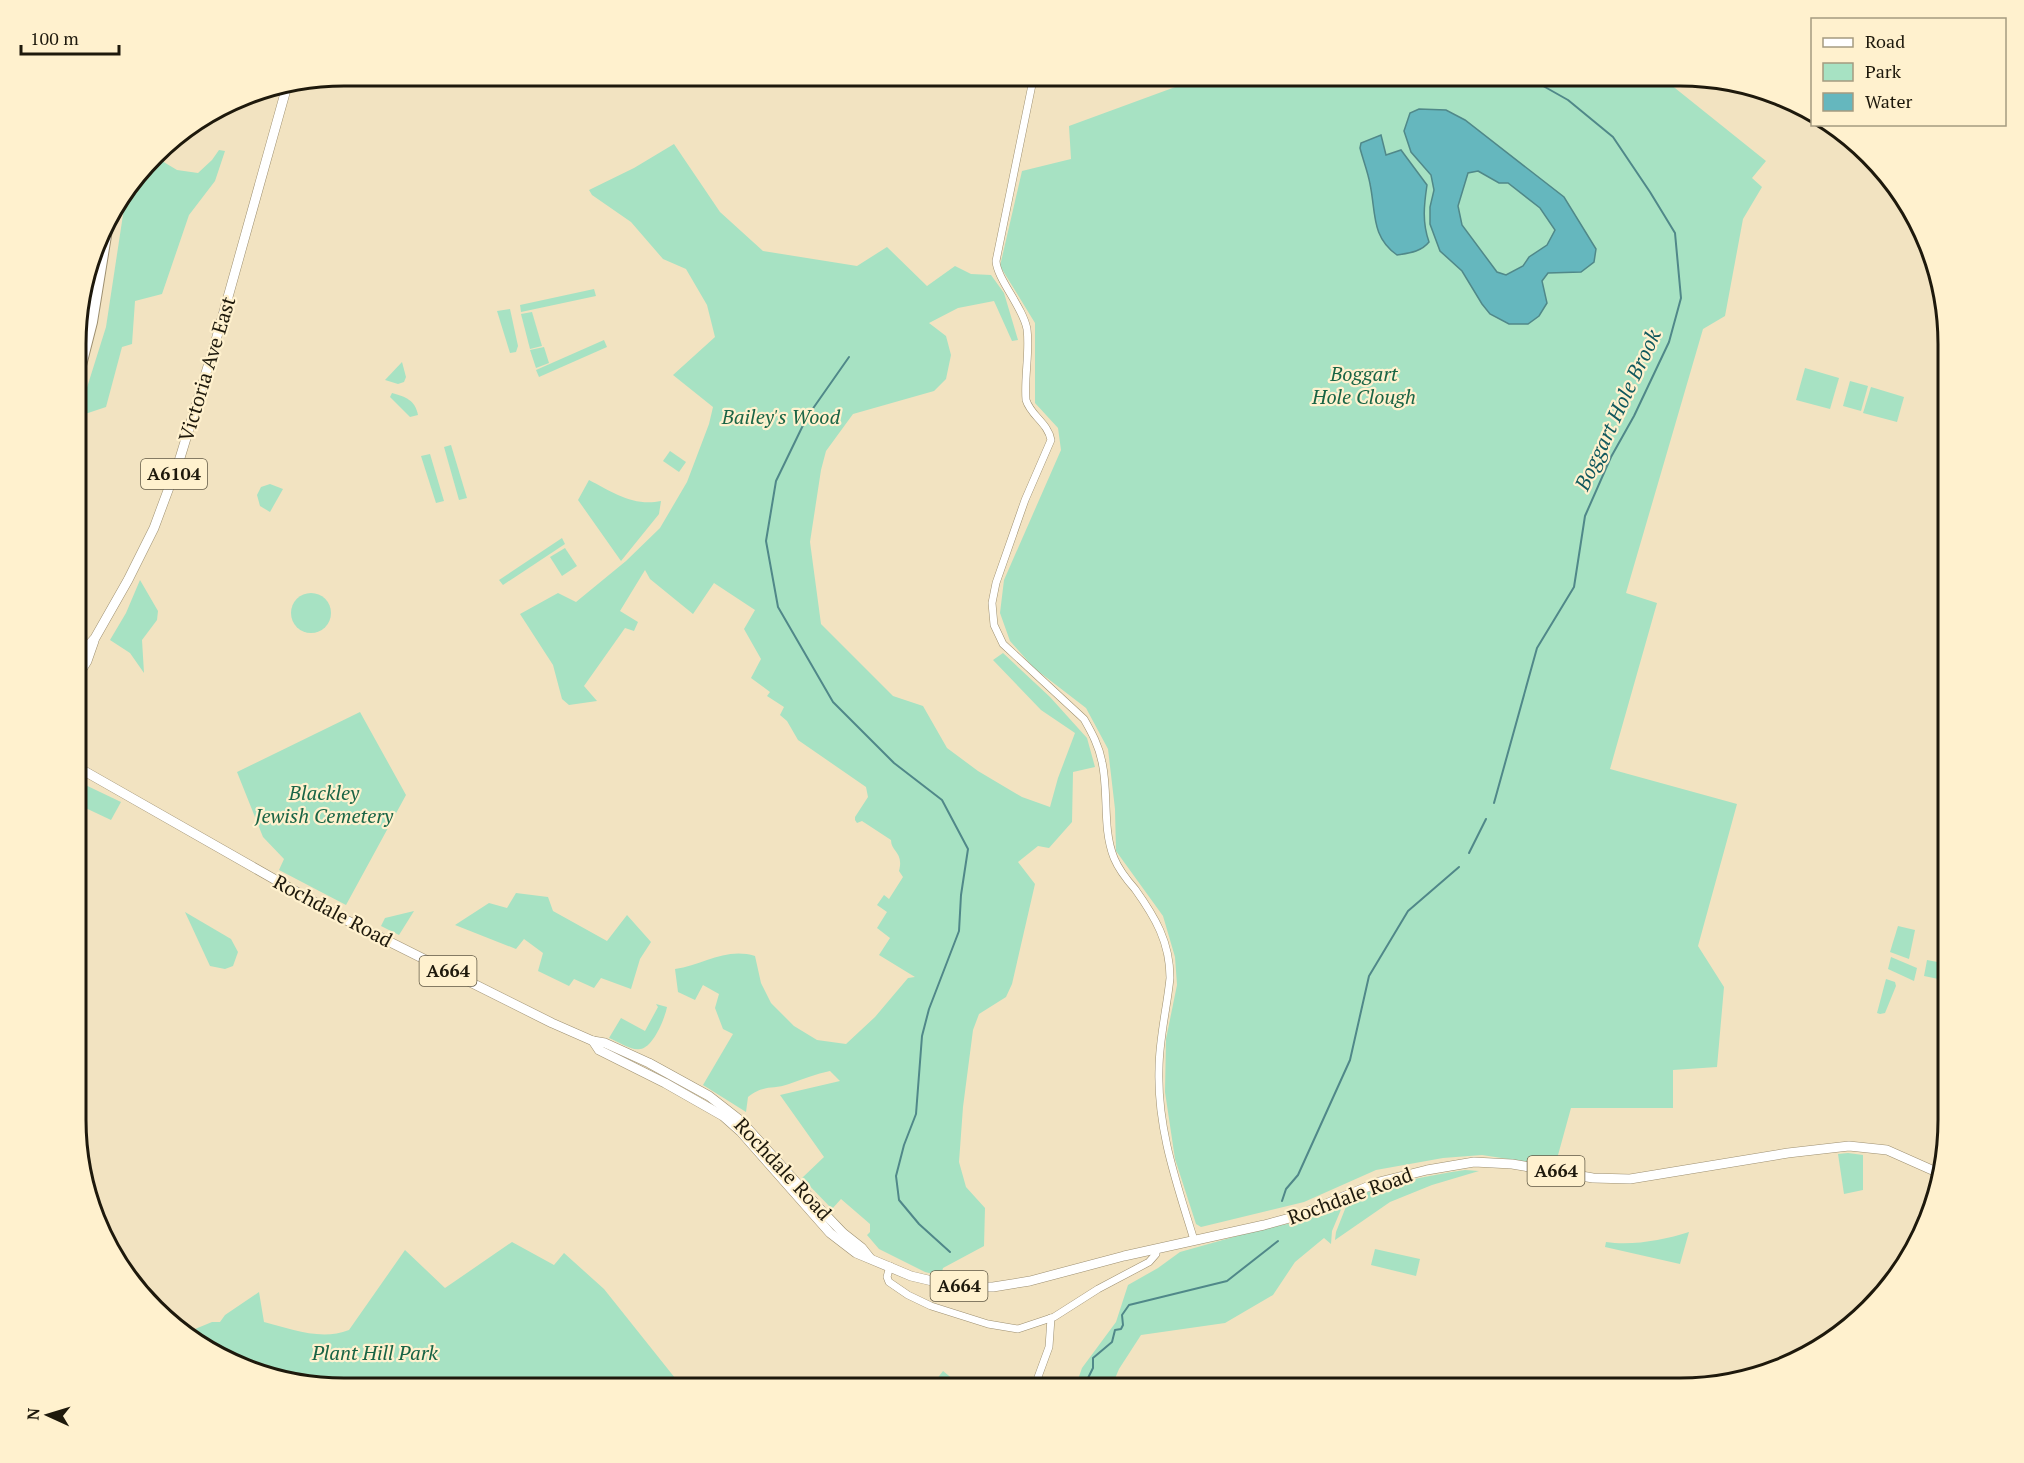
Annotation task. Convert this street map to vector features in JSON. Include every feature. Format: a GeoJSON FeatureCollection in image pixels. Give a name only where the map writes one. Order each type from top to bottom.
{"type":"FeatureCollection","features":[{"type":"Feature","properties":{"kind":"highway"},"geometry":{"type":"LineString","coordinates":[[86,346],[104,248]]}},
{"type":"Feature","properties":{"kind":"main road","name":"Victoria Ave East"},"geometry":{"type":"LineString","coordinates":[[94,638],[146,547],[180,458],[216,340],[285,92]]}},
{"type":"Feature","properties":{"kind":"main road","name":"A6104"},"geometry":{"type":"LineString","coordinates":[[86,647],[94,638]]}},
{"type":"Feature","properties":{"kind":"main road","name":"A6104"},"geometry":{"type":"LineString","coordinates":[[86,663],[94,638]]}},
{"type":"Feature","properties":{"kind":"main road","name":"Rochdale Road"},"geometry":{"type":"LineString","coordinates":[[86,772],[346,920],[552,1023],[593,1041],[599,1050],[665,1083],[723,1116],[741,1132],[830,1233],[856,1253],[911,1276],[945,1284],[993,1287],[1030,1281],[1264,1225],[1297,1216],[1363,1188],[1398,1177],[1474,1162],[1512,1164],[1593,1178],[1630,1179],[1788,1153],[1849,1146],[1887,1150],[1934,1171]]}},
{"type":"Feature","properties":{"kind":"street"},"geometry":{"type":"LineString","coordinates":[[1032,86],[996,267],[1010,290],[1027,328],[1026,400],[1049,431],[1051,444],[1025,501],[1001,566],[992,603],[994,624],[1004,644],[1084,719],[1093,734],[1103,762],[1107,816],[1114,858],[1154,916],[1165,940],[1170,978],[1159,1069],[1162,1113],[1169,1159],[1194,1240]]}},
{"type":"Feature","properties":{"kind":"street"},"geometry":{"type":"LineString","coordinates":[[890,1266],[887,1277],[889,1282],[908,1295],[932,1306],[988,1324],[1018,1329],[1051,1318],[1098,1289],[1149,1262],[1156,1254],[1156,1249]]}},
{"type":"Feature","properties":{"kind":"street"},"geometry":{"type":"LineString","coordinates":[[1037,1378],[1048,1347],[1051,1318]]}},
{"type":"Feature","properties":{"kind":"green space","name":"Boggart Hole Clough"},"geometry":{"type":"Polygon","coordinates":[[[1178,86],[1672,86],[1766,161],[1752,178],[1762,187],[1743,219],[1725,316],[1703,329],[1626,593],[1657,603],[1610,769],[1737,804],[1698,946],[1724,987],[1717,1067],[1673,1070],[1673,1108],[1571,1108],[1555,1166],[1482,1155],[1443,1158],[1376,1170],[1304,1202],[1201,1227],[1196,1224],[1175,1159],[1165,1092],[1166,1039],[1177,985],[1175,957],[1163,916],[1116,851],[1115,809],[1108,749],[1086,708],[1034,668],[1010,641],[1000,613],[1004,580],[1061,450],[1058,428],[1035,403],[1035,323],[1000,266],[1022,171],[1071,159],[1069,126],[1178,86]]]}},
{"type":"Feature","properties":{"kind":"green space","name":"Bailey's Wood"},"geometry":{"type":"Polygon","coordinates":[[[674,144],[720,212],[763,251],[857,266],[887,247],[927,286],[955,266],[971,274],[991,275],[1004,293],[1018,340],[1012,341],[994,301],[958,308],[929,323],[946,336],[951,355],[946,379],[934,391],[853,414],[826,451],[810,542],[821,624],[893,696],[923,706],[947,748],[978,771],[1022,797],[1050,807],[1075,733],[1041,710],[993,660],[1003,653],[1050,697],[1087,738],[1095,767],[1073,772],[1072,822],[1049,848],[1038,846],[1018,862],[1035,884],[1012,984],[1006,997],[979,1014],[973,1030],[963,1107],[959,1162],[966,1187],[985,1208],[984,1246],[943,1268],[941,1276],[925,1272],[879,1249],[867,1235],[870,1232],[870,1224],[841,1199],[832,1209],[802,1178],[824,1157],[780,1095],[840,1081],[830,1071],[783,1086],[759,1090],[748,1097],[746,1112],[703,1085],[733,1034],[723,1029],[715,1008],[719,994],[703,985],[695,1000],[678,992],[675,969],[724,955],[755,956],[761,983],[771,1003],[794,1026],[817,1040],[846,1044],[875,1017],[908,978],[915,977],[879,955],[890,938],[877,928],[887,912],[877,905],[884,895],[889,899],[903,877],[899,871],[899,856],[891,840],[862,821],[857,823],[855,820],[868,797],[866,787],[798,740],[787,721],[780,715],[784,707],[767,696],[770,692],[751,678],[761,659],[744,629],[755,610],[714,583],[693,614],[650,579],[645,570],[620,611],[638,622],[634,631],[625,628],[584,686],[597,701],[569,705],[562,699],[553,665],[520,614],[558,593],[576,602],[626,561],[660,528],[687,482],[709,424],[713,407],[673,375],[715,337],[707,305],[686,269],[663,259],[631,222],[592,195],[589,190],[634,168],[674,144]]]}},
{"type":"Feature","properties":{"kind":"green space"},"geometry":{"type":"Polygon","coordinates":[[[219,150],[225,151],[215,181],[189,215],[162,294],[135,301],[132,344],[122,347],[106,407],[86,413],[86,391],[106,327],[124,208],[161,161],[177,170],[198,173],[219,150]]]}},
{"type":"Feature","properties":{"kind":"green space"},"geometry":{"type":"Polygon","coordinates":[[[594,289],[596,296],[521,312],[520,305],[594,289]]]}},
{"type":"Feature","properties":{"kind":"green space"},"geometry":{"type":"Polygon","coordinates":[[[510,309],[518,346],[516,352],[510,353],[497,311],[510,309]]]}},
{"type":"Feature","properties":{"kind":"green space"},"geometry":{"type":"Polygon","coordinates":[[[532,312],[542,346],[530,349],[521,314],[532,312]]]}},
{"type":"Feature","properties":{"kind":"green space"},"geometry":{"type":"Polygon","coordinates":[[[604,340],[607,347],[539,377],[536,370],[604,340]]]}},
{"type":"Feature","properties":{"kind":"green space"},"geometry":{"type":"Polygon","coordinates":[[[544,347],[549,363],[536,368],[530,350],[544,347]]]}},
{"type":"Feature","properties":{"kind":"green space"},"geometry":{"type":"Polygon","coordinates":[[[402,362],[406,377],[404,382],[398,384],[385,380],[402,362]]]}},
{"type":"Feature","properties":{"kind":"green space"},"geometry":{"type":"Polygon","coordinates":[[[1805,368],[1839,378],[1830,409],[1796,400],[1805,368]]]}},
{"type":"Feature","properties":{"kind":"green space"},"geometry":{"type":"Polygon","coordinates":[[[1850,381],[1868,386],[1861,411],[1843,406],[1850,381]]]}},
{"type":"Feature","properties":{"kind":"green space"},"geometry":{"type":"Polygon","coordinates":[[[1871,387],[1904,397],[1897,422],[1863,413],[1871,387]]]}},
{"type":"Feature","properties":{"kind":"green space"},"geometry":{"type":"Polygon","coordinates":[[[392,393],[409,400],[415,406],[418,415],[410,417],[390,397],[392,393]]]}},
{"type":"Feature","properties":{"kind":"green space"},"geometry":{"type":"Polygon","coordinates":[[[451,445],[467,498],[459,500],[444,447],[451,445]]]}},
{"type":"Feature","properties":{"kind":"green space"},"geometry":{"type":"Polygon","coordinates":[[[670,451],[686,462],[679,472],[663,461],[670,451]]]}},
{"type":"Feature","properties":{"kind":"green space"},"geometry":{"type":"Polygon","coordinates":[[[430,454],[444,501],[436,503],[421,456],[430,454]]]}},
{"type":"Feature","properties":{"kind":"green space"},"geometry":{"type":"Polygon","coordinates":[[[589,480],[632,500],[661,501],[659,514],[621,561],[578,500],[589,480]]]}},
{"type":"Feature","properties":{"kind":"green space"},"geometry":{"type":"Polygon","coordinates":[[[270,484],[283,489],[270,512],[260,506],[257,495],[261,487],[270,484]]]}},
{"type":"Feature","properties":{"kind":"green space"},"geometry":{"type":"Polygon","coordinates":[[[562,538],[565,544],[503,585],[499,580],[562,538]]]}},
{"type":"Feature","properties":{"kind":"green space"},"geometry":{"type":"Polygon","coordinates":[[[565,548],[577,566],[562,576],[550,557],[565,548]]]}},
{"type":"Feature","properties":{"kind":"green space"},"geometry":{"type":"Polygon","coordinates":[[[140,580],[158,611],[157,620],[142,640],[144,673],[130,653],[110,640],[126,613],[140,580]]]}},
{"type":"Feature","properties":{"kind":"green space"},"geometry":{"type":"Polygon","coordinates":[[[311,593],[325,599],[331,613],[325,627],[311,633],[297,627],[291,613],[297,599],[311,593]]]}},
{"type":"Feature","properties":{"kind":"green space","name":"Blackley Jewish Cemetery"},"geometry":{"type":"Polygon","coordinates":[[[360,712],[406,795],[346,905],[279,870],[284,859],[263,837],[237,772],[360,712]]]}},
{"type":"Feature","properties":{"kind":"green space"},"geometry":{"type":"Polygon","coordinates":[[[86,785],[121,802],[111,820],[86,808],[86,785]]]}},
{"type":"Feature","properties":{"kind":"green space"},"geometry":{"type":"Polygon","coordinates":[[[516,893],[548,897],[553,911],[607,941],[627,915],[651,942],[640,959],[631,989],[601,978],[594,988],[574,979],[569,986],[538,971],[543,953],[524,939],[516,949],[455,925],[489,903],[507,908],[516,893]]]}},
{"type":"Feature","properties":{"kind":"green space"},"geometry":{"type":"Polygon","coordinates":[[[414,911],[399,935],[381,926],[385,918],[414,911]]]}},
{"type":"Feature","properties":{"kind":"green space"},"geometry":{"type":"Polygon","coordinates":[[[185,912],[231,939],[238,952],[233,966],[225,969],[210,966],[185,912]]]}},
{"type":"Feature","properties":{"kind":"green space"},"geometry":{"type":"Polygon","coordinates":[[[1898,926],[1915,930],[1909,959],[1890,952],[1898,926]]]}},
{"type":"Feature","properties":{"kind":"green space"},"geometry":{"type":"Polygon","coordinates":[[[1891,957],[1917,968],[1914,981],[1888,969],[1891,957]]]}},
{"type":"Feature","properties":{"kind":"green space"},"geometry":{"type":"Polygon","coordinates":[[[1927,960],[1938,962],[1938,979],[1924,976],[1927,960]]]}},
{"type":"Feature","properties":{"kind":"green space"},"geometry":{"type":"Polygon","coordinates":[[[1886,979],[1895,982],[1896,986],[1885,1013],[1880,1014],[1877,1013],[1886,979]]]}},
{"type":"Feature","properties":{"kind":"green space"},"geometry":{"type":"Polygon","coordinates":[[[656,1004],[667,1007],[666,1012],[658,1032],[645,1047],[633,1049],[609,1038],[621,1018],[645,1031],[658,1007],[656,1004]]]}},
{"type":"Feature","properties":{"kind":"green space"},"geometry":{"type":"Polygon","coordinates":[[[1838,1154],[1863,1155],[1863,1190],[1844,1194],[1838,1154]]]}},
{"type":"Feature","properties":{"kind":"green space"},"geometry":{"type":"Polygon","coordinates":[[[1465,1170],[1479,1171],[1432,1185],[1390,1202],[1335,1240],[1349,1199],[1406,1181],[1465,1170]]]}},
{"type":"Feature","properties":{"kind":"green space"},"geometry":{"type":"Polygon","coordinates":[[[1345,1200],[1332,1231],[1331,1244],[1324,1238],[1295,1262],[1273,1295],[1225,1323],[1141,1335],[1115,1378],[1078,1378],[1082,1368],[1116,1322],[1128,1285],[1180,1252],[1262,1229],[1307,1220],[1345,1200]]]}},
{"type":"Feature","properties":{"kind":"green space"},"geometry":{"type":"Polygon","coordinates":[[[1689,1232],[1680,1264],[1605,1247],[1606,1242],[1648,1242],[1689,1232]]]}},
{"type":"Feature","properties":{"kind":"green space","name":"Plant Hill Park"},"geometry":{"type":"Polygon","coordinates":[[[512,1242],[554,1265],[564,1253],[604,1289],[675,1378],[327,1377],[293,1373],[261,1364],[230,1351],[194,1329],[212,1322],[220,1322],[225,1315],[259,1292],[264,1322],[306,1333],[328,1334],[349,1330],[405,1250],[445,1288],[512,1242]]]}},
{"type":"Feature","properties":{"kind":"green space"},"geometry":{"type":"Polygon","coordinates":[[[1375,1249],[1420,1259],[1416,1276],[1371,1265],[1375,1249]]]}},
{"type":"Feature","properties":{"kind":"green space"},"geometry":{"type":"Polygon","coordinates":[[[943,1371],[952,1378],[938,1378],[943,1371]]]}},
{"type":"Feature","properties":{"kind":"water"},"geometry":{"type":"Polygon","coordinates":[[[1419,109],[1446,110],[1465,120],[1564,197],[1596,249],[1594,262],[1581,272],[1548,273],[1542,281],[1547,303],[1539,316],[1528,324],[1509,324],[1490,314],[1462,271],[1440,251],[1430,224],[1430,207],[1434,190],[1431,175],[1411,152],[1404,131],[1410,113],[1419,109]],[[1478,171],[1468,173],[1458,206],[1462,225],[1497,272],[1506,275],[1523,266],[1529,257],[1547,245],[1555,230],[1540,208],[1508,183],[1499,183],[1478,171]]]}},
{"type":"Feature","properties":{"kind":"water"},"geometry":{"type":"Polygon","coordinates":[[[1381,135],[1386,155],[1401,150],[1427,185],[1424,214],[1429,242],[1419,250],[1410,253],[1397,255],[1389,248],[1376,223],[1369,180],[1360,148],[1361,143],[1381,135]]]}},
{"type":"Feature","properties":{"kind":"waterway","name":"Boggart Hole Brook"},"geometry":{"type":"LineString","coordinates":[[1494,803],[1537,648],[1574,587],[1585,516],[1611,457],[1634,416],[1669,342],[1681,298],[1675,233],[1650,192],[1613,137],[1568,100],[1543,86]]}},
{"type":"Feature","properties":{"kind":"waterway"},"geometry":{"type":"LineString","coordinates":[[849,357],[807,417],[776,481],[766,541],[778,607],[833,702],[894,763],[942,800],[968,849],[961,895],[959,931],[929,1009],[922,1036],[916,1114],[904,1145],[896,1176],[899,1200],[919,1224],[950,1252]]}},
{"type":"Feature","properties":{"kind":"waterway","name":"Boggart Hole Brook"},"geometry":{"type":"LineString","coordinates":[[1469,853],[1486,819]]}},
{"type":"Feature","properties":{"kind":"waterway","name":"Boggart Hole Brook"},"geometry":{"type":"LineString","coordinates":[[1282,1201],[1286,1189],[1298,1175],[1350,1060],[1369,976],[1408,911],[1459,867]]}},
{"type":"Feature","properties":{"kind":"waterway","name":"Boggart Hole Brook"},"geometry":{"type":"LineString","coordinates":[[1088,1378],[1093,1368],[1093,1358],[1112,1342],[1115,1330],[1121,1329],[1122,1315],[1129,1305],[1227,1281],[1278,1241]]}}]}
